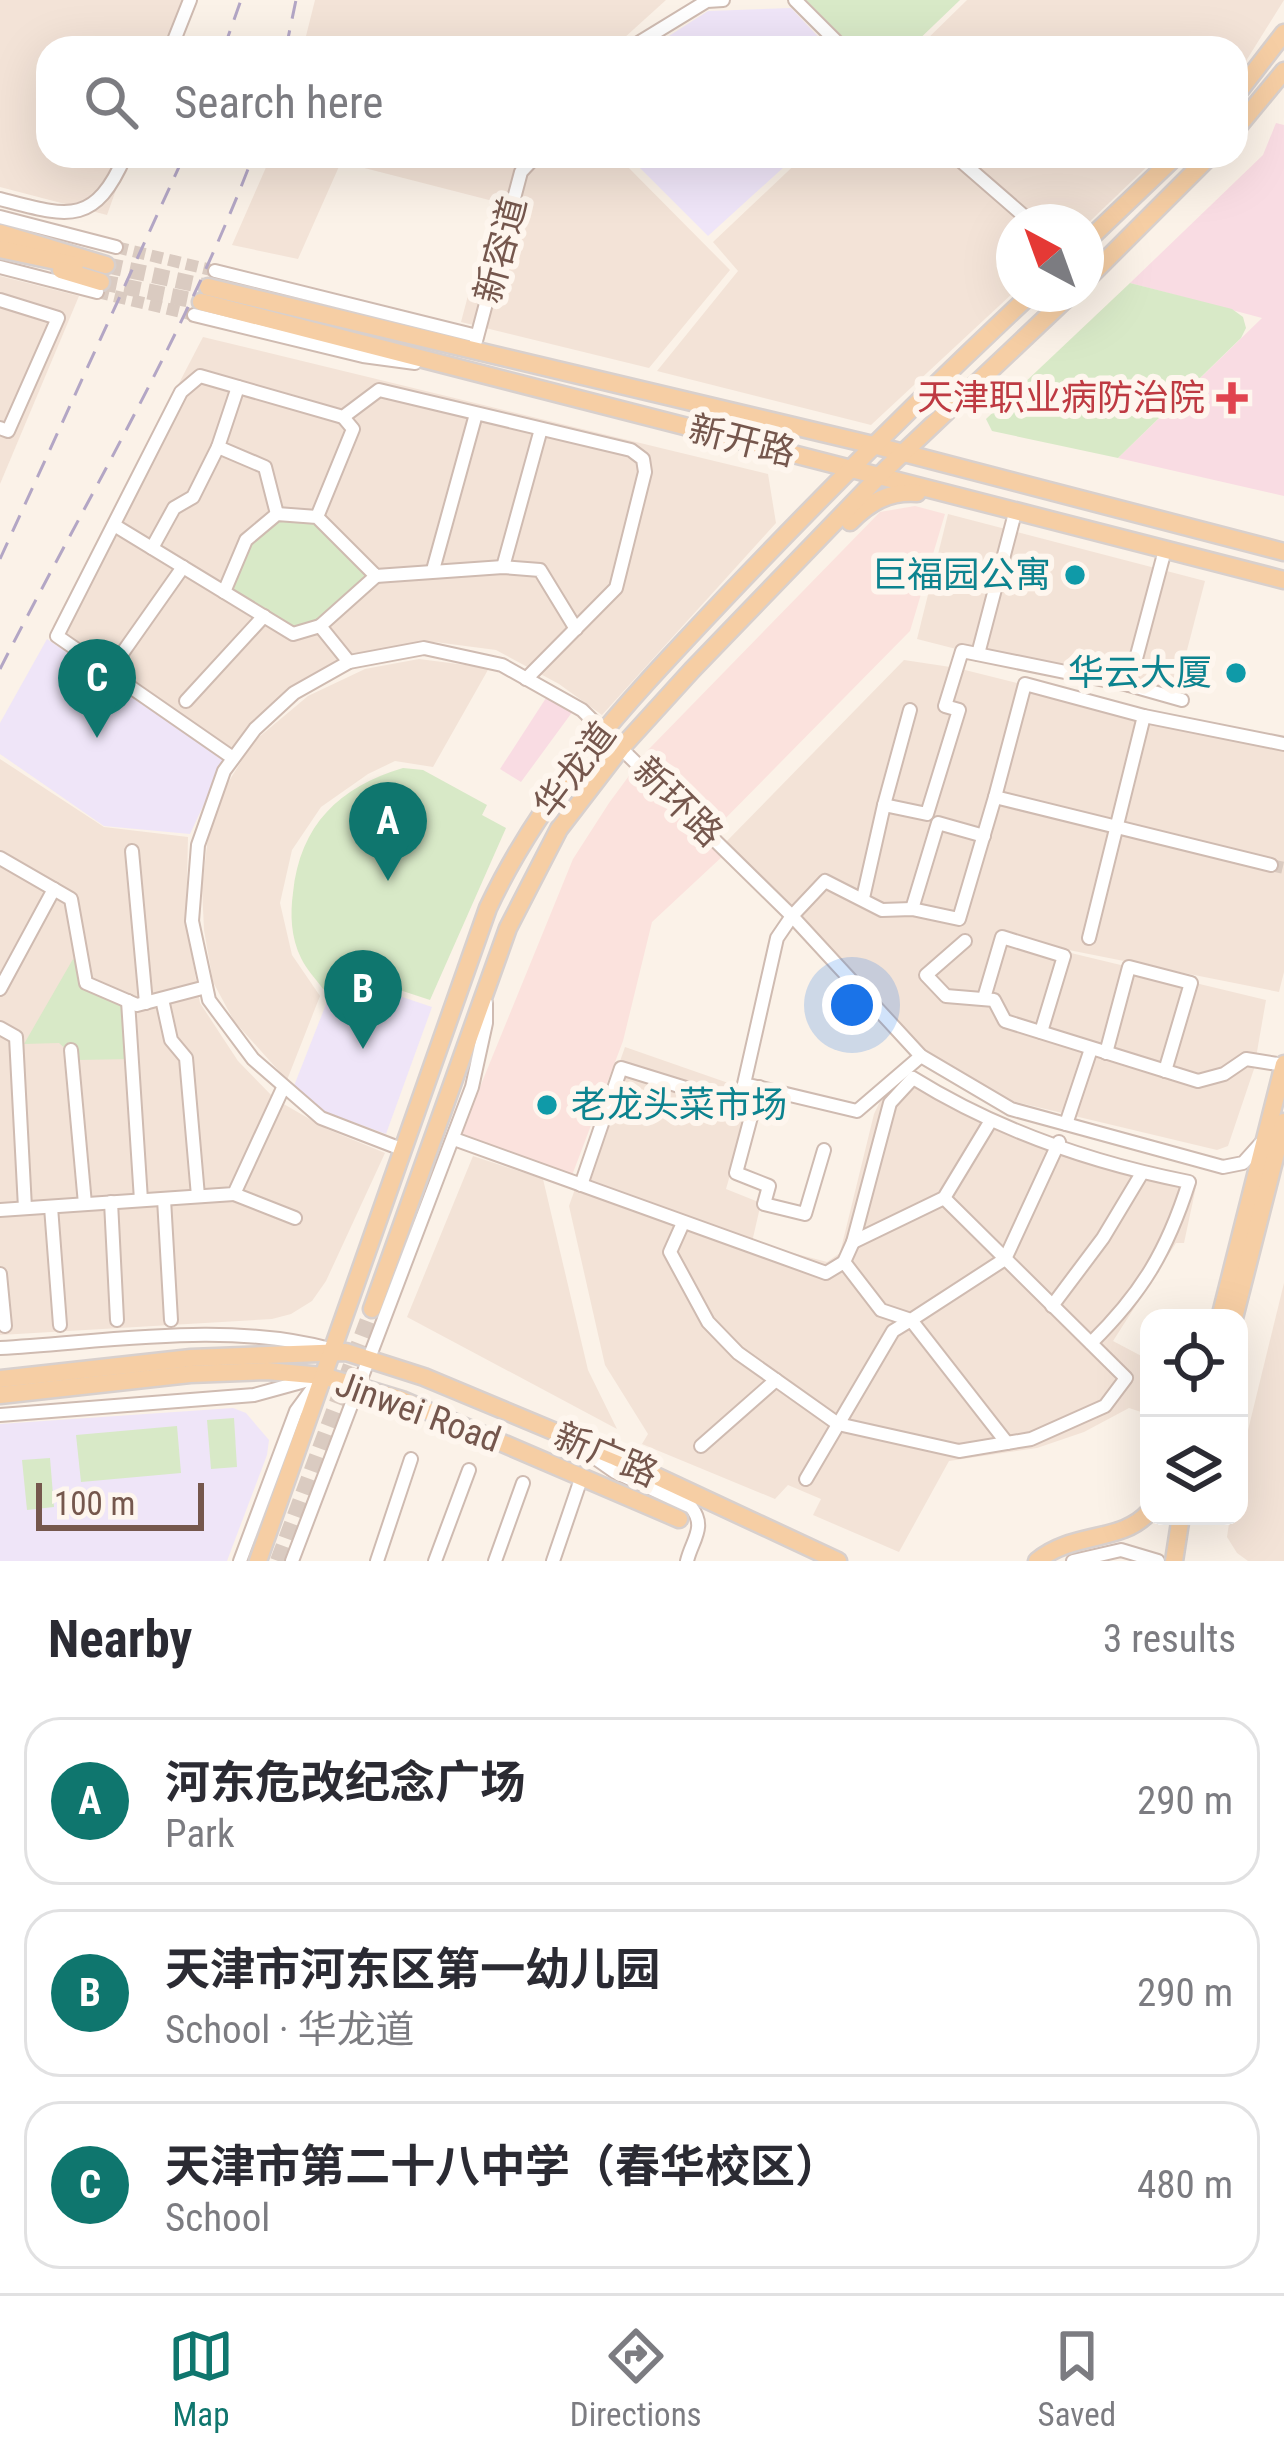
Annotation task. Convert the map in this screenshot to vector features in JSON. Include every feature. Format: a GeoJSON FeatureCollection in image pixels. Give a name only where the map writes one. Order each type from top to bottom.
{"type":"FeatureCollection","features":[{"type":"Feature","properties":{"kind":"main road"},"geometry":{"type":"LineString","coordinates":[[1248,80],[1284,33]]}},
{"type":"Feature","properties":{"kind":"main road"},"geometry":{"type":"LineString","coordinates":[[1248,114],[1284,71]]}},
{"type":"Feature","properties":{"kind":"main road"},"geometry":{"type":"LineString","coordinates":[[1104,225],[1163,168]]}},
{"type":"Feature","properties":{"kind":"main road"},"geometry":{"type":"LineString","coordinates":[[1104,259],[1198,168]]}},
{"type":"Feature","properties":{"kind":"main road"},"geometry":{"type":"LineString","coordinates":[[0,233],[41,253]]}},
{"type":"Feature","properties":{"kind":"main road"},"geometry":{"type":"LineString","coordinates":[[0,249],[41,253],[106,269]]}},
{"type":"Feature","properties":{"kind":"main road","name":"新开路"},"geometry":{"type":"LineString","coordinates":[[1284,552],[476,342],[204,294],[432,363],[1284,580]]}},
{"type":"Feature","properties":{"kind":"main road","name":"华龙道"},"geometry":{"type":"LineString","coordinates":[[257,1561],[497,888],[528,830],[603,729],[849,467],[1012,312]]}},
{"type":"Feature","properties":{"kind":"main road"},"geometry":{"type":"LineString","coordinates":[[372,1309],[508,928],[546,849],[622,747],[726,634],[878,473],[1052,312]]}},
{"type":"Feature","properties":{"kind":"main road"},"geometry":{"type":"LineString","coordinates":[[786,535],[839,491],[878,473],[968,469]]}},
{"type":"Feature","properties":{"kind":"main road"},"geometry":{"type":"LineString","coordinates":[[726,634],[769,605],[876,500],[903,492],[953,496]]}},
{"type":"Feature","properties":{"kind":"main road"},"geometry":{"type":"LineString","coordinates":[[1236,1309],[1275,1143],[1284,1065]]}},
{"type":"Feature","properties":{"kind":"main road"},"geometry":{"type":"LineString","coordinates":[[1223,1309],[1284,1122]]}},
{"type":"Feature","properties":{"kind":"main road","name":"Jinwei Road"},"geometry":{"type":"LineString","coordinates":[[0,1379],[191,1358],[332,1349],[370,1358]]}},
{"type":"Feature","properties":{"kind":"main road","name":"新广路"},"geometry":{"type":"LineString","coordinates":[[370,1358],[727,1508],[838,1561]]}},
{"type":"Feature","properties":{"kind":"main road","name":"Jinwei Road"},"geometry":{"type":"LineString","coordinates":[[0,1395],[190,1374],[267,1371],[322,1376],[360,1385],[679,1519]]}},
{"type":"Feature","properties":{"kind":"main road"},"geometry":{"type":"LineString","coordinates":[[1037,1561],[1069,1541],[1131,1527],[1140,1520]]}},
{"type":"Feature","properties":{"kind":"main road"},"geometry":{"type":"LineString","coordinates":[[1053,1561],[1133,1537],[1148,1525]]}},
{"type":"Feature","properties":{"kind":"main road"},"geometry":{"type":"LineString","coordinates":[[1174,1561],[1180,1525]]}},
{"type":"Feature","properties":{"kind":"street"},"geometry":{"type":"LineString","coordinates":[[176,36],[190,0]]}},
{"type":"Feature","properties":{"kind":"street"},"geometry":{"type":"LineString","coordinates":[[649,36],[706,0],[722,0]]}},
{"type":"Feature","properties":{"kind":"street"},"geometry":{"type":"LineString","coordinates":[[795,0],[832,36]]}},
{"type":"Feature","properties":{"kind":"street"},"geometry":{"type":"LineString","coordinates":[[0,199],[49,212],[81,213],[99,201],[118,168]]}},
{"type":"Feature","properties":{"kind":"street","name":"新容道"},"geometry":{"type":"LineString","coordinates":[[476,342],[525,168]]}},
{"type":"Feature","properties":{"kind":"street"},"geometry":{"type":"LineString","coordinates":[[969,168],[1010,204]]}},
{"type":"Feature","properties":{"kind":"street"},"geometry":{"type":"LineString","coordinates":[[0,217],[106,269]]}},
{"type":"Feature","properties":{"kind":"street"},"geometry":{"type":"LineString","coordinates":[[0,267],[106,269]]}},
{"type":"Feature","properties":{"kind":"street"},"geometry":{"type":"LineString","coordinates":[[0,300],[58,318],[0,447]]}},
{"type":"Feature","properties":{"kind":"street"},"geometry":{"type":"LineString","coordinates":[[233,758],[57,636],[181,392],[200,376],[343,417],[352,429],[317,517]]}},
{"type":"Feature","properties":{"kind":"street"},"geometry":{"type":"LineString","coordinates":[[152,548],[174,508],[193,497],[218,448],[238,387]]}},
{"type":"Feature","properties":{"kind":"street"},"geometry":{"type":"LineString","coordinates":[[343,417],[379,390],[631,450],[643,459],[645,472],[616,588],[526,679]]}},
{"type":"Feature","properties":{"kind":"street"},"geometry":{"type":"LineString","coordinates":[[433,570],[476,414]]}},
{"type":"Feature","properties":{"kind":"street"},"geometry":{"type":"LineString","coordinates":[[503,567],[541,429]]}},
{"type":"Feature","properties":{"kind":"street"},"geometry":{"type":"LineString","coordinates":[[218,448],[265,467],[278,514]]}},
{"type":"Feature","properties":{"kind":"street"},"geometry":{"type":"LineString","coordinates":[[978,653],[1015,513]]}},
{"type":"Feature","properties":{"kind":"street"},"geometry":{"type":"LineString","coordinates":[[224,592],[246,539],[278,514],[317,517],[376,576]]}},
{"type":"Feature","properties":{"kind":"street"},"geometry":{"type":"LineString","coordinates":[[114,525],[293,634],[320,626],[376,576],[503,567],[540,570],[576,629]]}},
{"type":"Feature","properties":{"kind":"street"},"geometry":{"type":"LineString","coordinates":[[1129,686],[1165,550]]}},
{"type":"Feature","properties":{"kind":"street"},"geometry":{"type":"LineString","coordinates":[[121,656],[183,567]]}},
{"type":"Feature","properties":{"kind":"street"},"geometry":{"type":"LineString","coordinates":[[186,701],[263,616]]}},
{"type":"Feature","properties":{"kind":"street"},"geometry":{"type":"LineString","coordinates":[[320,626],[349,662]]}},
{"type":"Feature","properties":{"kind":"street","name":"新环路"},"geometry":{"type":"LineString","coordinates":[[404,1150],[321,1118],[253,1059],[209,1000],[192,920],[198,844],[224,771],[254,729],[294,693],[349,662],[424,648],[502,664],[582,710],[792,916],[921,1055],[1011,1109],[1223,1167],[1243,1163],[1275,1143]]}},
{"type":"Feature","properties":{"kind":"street"},"geometry":{"type":"LineString","coordinates":[[884,806],[927,814],[958,710],[945,706],[962,651],[1182,700]]}},
{"type":"Feature","properties":{"kind":"street"},"geometry":{"type":"LineString","coordinates":[[921,1055],[857,1112],[744,1084],[777,938],[825,881],[882,910],[912,909],[959,919],[1025,685],[1144,716],[1284,744]]}},
{"type":"Feature","properties":{"kind":"street"},"geometry":{"type":"LineString","coordinates":[[863,898],[910,710]]}},
{"type":"Feature","properties":{"kind":"street"},"geometry":{"type":"LineString","coordinates":[[1089,938],[1144,716]]}},
{"type":"Feature","properties":{"kind":"street"},"geometry":{"type":"LineString","coordinates":[[995,797],[1271,865]]}},
{"type":"Feature","properties":{"kind":"street"},"geometry":{"type":"LineString","coordinates":[[912,909],[938,823],[984,836]]}},
{"type":"Feature","properties":{"kind":"street"},"geometry":{"type":"LineString","coordinates":[[132,851],[146,1003]]}},
{"type":"Feature","properties":{"kind":"street"},"geometry":{"type":"LineString","coordinates":[[0,858],[71,898],[86,983],[137,1005],[206,987]]}},
{"type":"Feature","properties":{"kind":"street"},"geometry":{"type":"LineString","coordinates":[[0,989],[54,889]]}},
{"type":"Feature","properties":{"kind":"street"},"geometry":{"type":"LineString","coordinates":[[984,998],[1002,938],[1064,956],[1041,1032]]}},
{"type":"Feature","properties":{"kind":"street"},"geometry":{"type":"LineString","coordinates":[[964,941],[926,975],[946,996],[994,1000],[1006,1021],[1198,1082],[1224,1074],[1246,1059],[1284,1065]]}},
{"type":"Feature","properties":{"kind":"street"},"geometry":{"type":"LineString","coordinates":[[1066,1124],[1129,968],[1191,982],[1165,1071]]}},
{"type":"Feature","properties":{"kind":"street"},"geometry":{"type":"LineString","coordinates":[[292,1561],[472,1087],[486,1023],[485,989]]}},
{"type":"Feature","properties":{"kind":"street"},"geometry":{"type":"LineString","coordinates":[[162,999],[171,1040],[186,1058],[199,1196]]}},
{"type":"Feature","properties":{"kind":"street"},"geometry":{"type":"LineString","coordinates":[[128,1001],[141,1200]]}},
{"type":"Feature","properties":{"kind":"street"},"geometry":{"type":"LineString","coordinates":[[0,1028],[16,1037],[25,1208]]}},
{"type":"Feature","properties":{"kind":"street"},"geometry":{"type":"LineString","coordinates":[[71,1050],[85,1204]]}},
{"type":"Feature","properties":{"kind":"street"},"geometry":{"type":"LineString","coordinates":[[581,1185],[621,1068],[692,1090]]}},
{"type":"Feature","properties":{"kind":"street"},"geometry":{"type":"LineString","coordinates":[[454,1139],[826,1273],[844,1262],[853,1242],[890,1103],[913,1078],[990,1121],[1142,1173],[1189,1182],[1172,1234],[1144,1286],[1091,1343]]}},
{"type":"Feature","properties":{"kind":"street"},"geometry":{"type":"LineString","coordinates":[[759,1087],[736,1173],[769,1186],[764,1204],[805,1214],[824,1150]]}},
{"type":"Feature","properties":{"kind":"street"},"geometry":{"type":"LineString","coordinates":[[234,1194],[283,1088]]}},
{"type":"Feature","properties":{"kind":"street"},"geometry":{"type":"LineString","coordinates":[[853,1242],[944,1198],[990,1121]]}},
{"type":"Feature","properties":{"kind":"street"},"geometry":{"type":"LineString","coordinates":[[806,1479],[893,1330],[1005,1259],[1059,1144]]}},
{"type":"Feature","properties":{"kind":"street"},"geometry":{"type":"LineString","coordinates":[[1052,1306],[1103,1238],[1142,1173]]}},
{"type":"Feature","properties":{"kind":"street"},"geometry":{"type":"LineString","coordinates":[[0,1210],[234,1194],[295,1218]]}},
{"type":"Feature","properties":{"kind":"street"},"geometry":{"type":"LineString","coordinates":[[683,1223],[670,1252],[708,1322],[738,1354],[838,1424],[958,1450],[1031,1439],[1105,1406],[1126,1378],[944,1198]]}},
{"type":"Feature","properties":{"kind":"street"},"geometry":{"type":"LineString","coordinates":[[164,1199],[171,1320]]}},
{"type":"Feature","properties":{"kind":"street"},"geometry":{"type":"LineString","coordinates":[[111,1202],[117,1319]]}},
{"type":"Feature","properties":{"kind":"street"},"geometry":{"type":"LineString","coordinates":[[51,1207],[60,1325]]}},
{"type":"Feature","properties":{"kind":"street"},"geometry":{"type":"LineString","coordinates":[[844,1262],[881,1310],[911,1319],[1007,1443]]}},
{"type":"Feature","properties":{"kind":"street"},"geometry":{"type":"LineString","coordinates":[[0,1274],[5,1326]]}},
{"type":"Feature","properties":{"kind":"street"},"geometry":{"type":"LineString","coordinates":[[0,1348],[241,1335],[294,1339],[332,1349]]}},
{"type":"Feature","properties":{"kind":"street"},"geometry":{"type":"LineString","coordinates":[[0,1415],[254,1395],[322,1376]]}},
{"type":"Feature","properties":{"kind":"street"},"geometry":{"type":"LineString","coordinates":[[240,1561],[296,1412],[322,1376]]}},
{"type":"Feature","properties":{"kind":"street"},"geometry":{"type":"LineString","coordinates":[[701,1446],[776,1380]]}},
{"type":"Feature","properties":{"kind":"street"},"geometry":{"type":"LineString","coordinates":[[569,1440],[615,1472],[691,1507],[700,1529],[688,1557]]}},
{"type":"Feature","properties":{"kind":"street"},"geometry":{"type":"LineString","coordinates":[[377,1561],[411,1460]]}},
{"type":"Feature","properties":{"kind":"street"},"geometry":{"type":"LineString","coordinates":[[435,1561],[470,1470]]}},
{"type":"Feature","properties":{"kind":"street"},"geometry":{"type":"LineString","coordinates":[[553,1561],[582,1476]]}},
{"type":"Feature","properties":{"kind":"street"},"geometry":{"type":"LineString","coordinates":[[495,1561],[523,1483]]}},
{"type":"Feature","properties":{"kind":"street"},"geometry":{"type":"LineString","coordinates":[[679,1519],[686,1526],[688,1557]]}},
{"type":"Feature","properties":{"kind":"street"},"geometry":{"type":"LineString","coordinates":[[1073,1561],[1121,1550],[1158,1561]]}},
{"type":"Feature","properties":{"kind":"shaded area"},"geometry":{"type":"Polygon","coordinates":[[[0,0],[183,0],[170,36],[36,36],[36,168],[124,168],[107,215],[0,187],[0,0]]]}},
{"type":"Feature","properties":{"kind":"shaded area"},"geometry":{"type":"Polygon","coordinates":[[[315,0],[666,0],[626,36],[306,36],[315,0]]]}},
{"type":"Feature","properties":{"kind":"shaded area"},"geometry":{"type":"Polygon","coordinates":[[[967,0],[1284,0],[1248,58],[1248,36],[930,36],[967,0]]]}},
{"type":"Feature","properties":{"kind":"shaded area"},"geometry":{"type":"Polygon","coordinates":[[[791,8],[818,36],[669,36],[708,11],[791,8]]]}},
{"type":"Feature","properties":{"kind":"shaded area"},"geometry":{"type":"Polygon","coordinates":[[[1276,123],[1284,125],[1284,496],[1118,458],[1262,318],[1130,283],[1263,155],[1276,123]]]}},
{"type":"Feature","properties":{"kind":"shaded area"},"geometry":{"type":"Polygon","coordinates":[[[266,168],[338,168],[298,259],[232,245],[266,168]]]}},
{"type":"Feature","properties":{"kind":"shaded area"},"geometry":{"type":"Polygon","coordinates":[[[364,168],[629,168],[730,270],[649,368],[461,322],[493,201],[364,168]]]}},
{"type":"Feature","properties":{"kind":"shaded area"},"geometry":{"type":"Polygon","coordinates":[[[640,168],[783,168],[708,236],[640,168]]]}},
{"type":"Feature","properties":{"kind":"shaded area"},"geometry":{"type":"Polygon","coordinates":[[[791,168],[1145,168],[1104,208],[1104,204],[996,204],[996,309],[871,425],[657,371],[738,271],[713,242],[791,168]]]}},
{"type":"Feature","properties":{"kind":"shaded area"},"geometry":{"type":"Polygon","coordinates":[[[0,276],[79,296],[0,484],[0,276]]]}},
{"type":"Feature","properties":{"kind":"shaded area"},"geometry":{"type":"Polygon","coordinates":[[[203,337],[768,474],[776,523],[602,715],[559,684],[496,650],[435,642],[371,650],[310,678],[265,711],[232,750],[53,626],[203,337]]]}},
{"type":"Feature","properties":{"kind":"shaded area"},"geometry":{"type":"Polygon","coordinates":[[[915,506],[945,514],[910,631],[708,836],[725,854],[652,922],[623,1041],[571,1178],[460,1136],[573,859],[609,803],[648,750],[880,512],[915,506]]]}},
{"type":"Feature","properties":{"kind":"shaded area"},"geometry":{"type":"Polygon","coordinates":[[[948,514],[1205,581],[1173,704],[917,639],[948,514]]]}},
{"type":"Feature","properties":{"kind":"shaded area"},"geometry":{"type":"Polygon","coordinates":[[[47,639],[225,759],[190,834],[104,826],[0,754],[0,723],[47,639]]]}},
{"type":"Feature","properties":{"kind":"shaded area"},"geometry":{"type":"Polygon","coordinates":[[[419,659],[489,668],[433,767],[395,761],[368,774],[321,807],[292,850],[280,903],[292,955],[320,996],[287,1080],[234,1021],[213,982],[202,887],[208,837],[226,786],[253,742],[308,696],[365,669],[419,659]]]}},
{"type":"Feature","properties":{"kind":"shaded area"},"geometry":{"type":"Polygon","coordinates":[[[904,660],[957,668],[1284,750],[1284,972],[1279,992],[1013,939],[1266,1000],[1254,1069],[1228,1146],[1217,1150],[1012,1101],[923,1051],[725,843],[904,660]]]}},
{"type":"Feature","properties":{"kind":"shaded area"},"geometry":{"type":"Polygon","coordinates":[[[546,698],[573,711],[521,782],[500,769],[546,698]]]}},
{"type":"Feature","properties":{"kind":"shaded area"},"geometry":{"type":"Polygon","coordinates":[[[0,759],[104,827],[188,837],[186,922],[200,1003],[238,1061],[275,1099],[327,1129],[385,1153],[326,1281],[312,1301],[291,1314],[272,1319],[0,1335],[0,759]]]}},
{"type":"Feature","properties":{"kind":"shaded area"},"geometry":{"type":"Polygon","coordinates":[[[352,980],[432,1007],[386,1134],[323,1111],[292,1091],[330,994],[352,980]]]}},
{"type":"Feature","properties":{"kind":"shaded area"},"geometry":{"type":"Polygon","coordinates":[[[625,1047],[734,1085],[750,1105],[726,1189],[761,1203],[752,1242],[827,1262],[840,1253],[874,1114],[885,1091],[911,1070],[937,1090],[1000,1122],[1197,1182],[1184,1243],[1176,1243],[1113,1341],[1140,1355],[1140,1412],[1129,1408],[1084,1432],[1037,1448],[949,1461],[899,1552],[813,1515],[821,1499],[788,1485],[775,1499],[642,1444],[648,1434],[605,1365],[569,1206],[625,1047]]]}},
{"type":"Feature","properties":{"kind":"shaded area"},"geometry":{"type":"Polygon","coordinates":[[[473,1156],[543,1179],[588,1370],[617,1429],[407,1317],[473,1156]]]}},
{"type":"Feature","properties":{"kind":"shaded area"},"geometry":{"type":"Polygon","coordinates":[[[1284,1283],[1284,1561],[1248,1561],[1227,1537],[1229,1525],[1248,1525],[1248,1430],[1284,1283]]]}},
{"type":"Feature","properties":{"kind":"shaded area"},"geometry":{"type":"Polygon","coordinates":[[[233,1408],[246,1413],[269,1440],[227,1561],[0,1561],[0,1424],[233,1408]]]}},
{"type":"Feature","properties":{"kind":"green space"},"geometry":{"type":"Polygon","coordinates":[[[806,0],[960,0],[922,36],[842,36],[806,0]]]}},
{"type":"Feature","properties":{"kind":"green space"},"geometry":{"type":"Polygon","coordinates":[[[1130,283],[1232,309],[1243,317],[1246,328],[1118,458],[992,431],[986,419],[1130,283]]]}},
{"type":"Feature","properties":{"kind":"green space"},"geometry":{"type":"Polygon","coordinates":[[[277,513],[318,517],[372,576],[298,639],[228,590],[243,544],[277,513]]]}},
{"type":"Feature","properties":{"kind":"green space"},"geometry":{"type":"Polygon","coordinates":[[[403,768],[423,770],[487,805],[482,815],[506,828],[430,1000],[351,974],[323,989],[301,958],[292,926],[293,893],[304,847],[342,798],[403,768]]]}},
{"type":"Feature","properties":{"kind":"green space"},"geometry":{"type":"Polygon","coordinates":[[[73,959],[93,986],[126,1002],[130,1059],[78,1060],[59,1043],[24,1044],[73,959]]]}},
{"type":"Feature","properties":{"kind":"green space"},"geometry":{"type":"Polygon","coordinates":[[[234,1418],[237,1467],[211,1469],[207,1420],[234,1418]]]}},
{"type":"Feature","properties":{"kind":"green space"},"geometry":{"type":"Polygon","coordinates":[[[177,1426],[181,1473],[81,1482],[76,1435],[177,1426]]]}},
{"type":"Feature","properties":{"kind":"green space"},"geometry":{"type":"Polygon","coordinates":[[[50,1458],[54,1507],[27,1510],[22,1460],[50,1458]]]}},
{"type":"Feature","properties":{"kind":"tunnel"},"geometry":{"type":"LineString","coordinates":[[116,247],[215,271]]}},
{"type":"Feature","properties":{"kind":"tunnel"},"geometry":{"type":"LineString","coordinates":[[106,265],[208,287]]}},
{"type":"Feature","properties":{"kind":"tunnel"},"geometry":{"type":"LineString","coordinates":[[101,282],[201,302]]}},
{"type":"Feature","properties":{"kind":"tunnel"},"geometry":{"type":"LineString","coordinates":[[97,292],[194,315]]}},
{"type":"Feature","properties":{"kind":"tunnel"},"geometry":{"type":"LineString","coordinates":[[1271,865],[1284,868]]}},
{"type":"Feature","properties":{"kind":"tunnel"},"geometry":{"type":"LineString","coordinates":[[278,1561],[372,1309]]}},
{"type":"Feature","properties":{"kind":"railway"},"geometry":{"type":"LineString","coordinates":[[228,36],[241,0]]}},
{"type":"Feature","properties":{"kind":"railway"},"geometry":{"type":"LineString","coordinates":[[288,36],[296,0]]}},
{"type":"Feature","properties":{"kind":"railway"},"geometry":{"type":"LineString","coordinates":[[0,559],[179,168]]}},
{"type":"Feature","properties":{"kind":"railway"},"geometry":{"type":"LineString","coordinates":[[0,669],[166,352],[248,168]]}},
{"type":"Feature","properties":{"kind":"place","name":"天津职业病防治院"},"geometry":{"type":"Point","coordinates":[1232,398]}},
{"type":"Feature","properties":{"kind":"place","name":"巨福园公寓"},"geometry":{"type":"Point","coordinates":[1075,575]}},
{"type":"Feature","properties":{"kind":"place","name":"华云大厦"},"geometry":{"type":"Point","coordinates":[1236,673]}},
{"type":"Feature","properties":{"kind":"place","name":"天津市第二十八中学（春华校区）"},"geometry":{"type":"Point","coordinates":[97,738]}},
{"type":"Feature","properties":{"kind":"place","name":"河东危改纪念广场"},"geometry":{"type":"Point","coordinates":[388,881]}},
{"type":"Feature","properties":{"kind":"place","name":"天津市河东区第一幼儿园"},"geometry":{"type":"Point","coordinates":[363,1049]}},
{"type":"Feature","properties":{"kind":"place","name":"老龙头菜市场"},"geometry":{"type":"Point","coordinates":[547,1105]}}]}
